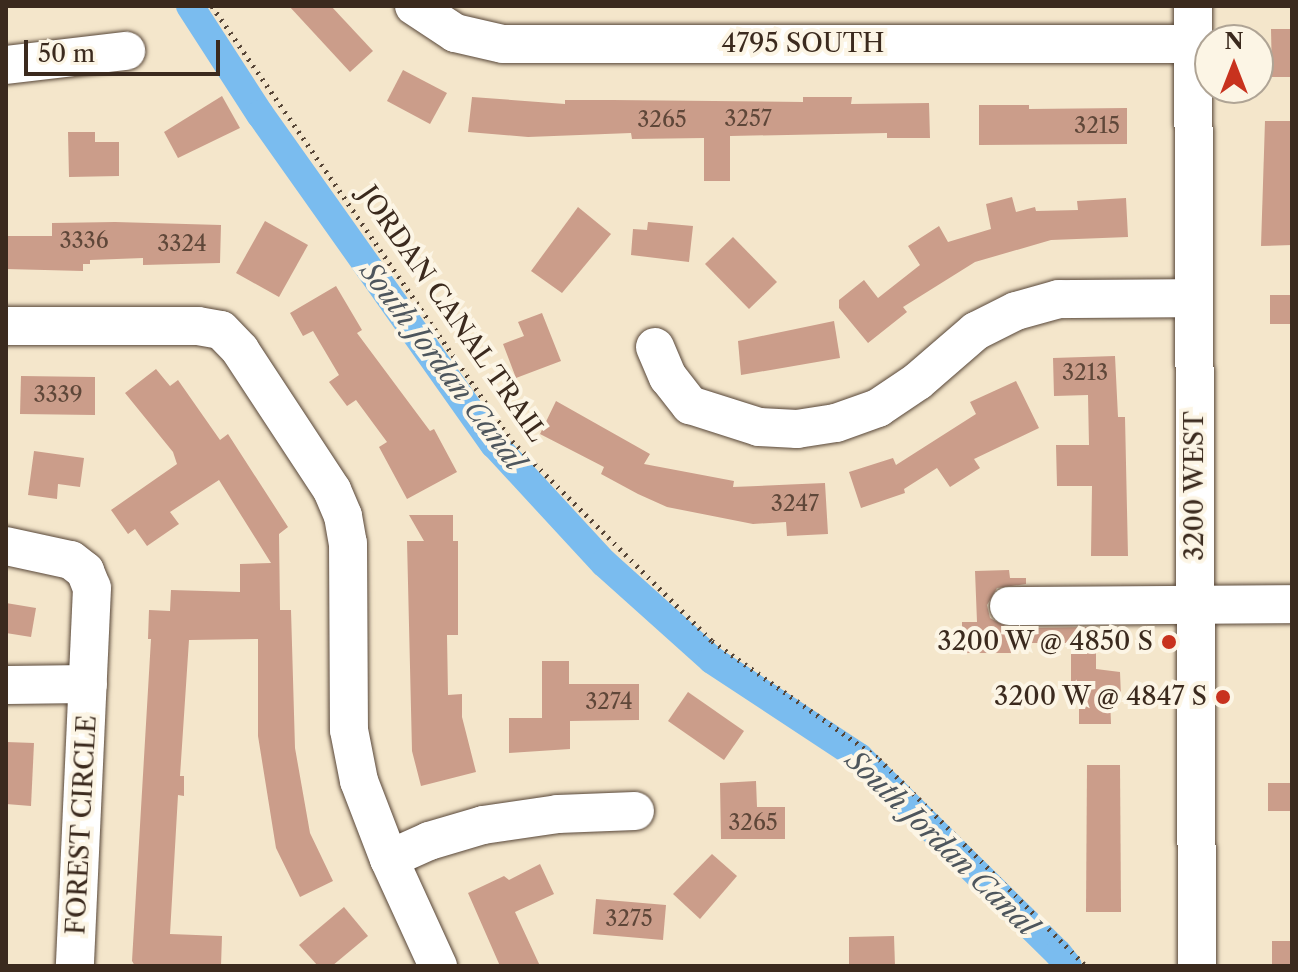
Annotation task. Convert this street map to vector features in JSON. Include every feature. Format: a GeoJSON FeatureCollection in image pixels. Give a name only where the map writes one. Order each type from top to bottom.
{"type":"FeatureCollection","features":[{"type":"Feature","properties":{"kind":"street","name":"3200 WEST"},"geometry":{"type":"LineString","coordinates":[[1193,6],[1197,966]]}},
{"type":"Feature","properties":{"kind":"street","name":"4795 SOUTH"},"geometry":{"type":"LineString","coordinates":[[417,10],[455,33],[503,44],[1193,44]]}},
{"type":"Feature","properties":{"kind":"street"},"geometry":{"type":"LineString","coordinates":[[6,65],[126,51]]}},
{"type":"Feature","properties":{"kind":"street"},"geometry":{"type":"LineString","coordinates":[[655,347],[668,377],[690,405],[759,427],[797,429],[836,423],[878,408],[918,381],[976,331],[1016,311],[1059,299],[1194,298]]}},
{"type":"Feature","properties":{"kind":"street"},"geometry":{"type":"LineString","coordinates":[[6,326],[198,326],[221,330],[240,350],[332,490],[343,516],[348,543],[349,730],[359,781],[389,859],[438,966]]}},
{"type":"Feature","properties":{"kind":"street","name":"FOREST CIRCLE"},"geometry":{"type":"LineString","coordinates":[[6,546],[71,560],[85,571],[92,588],[75,966]]}},
{"type":"Feature","properties":{"kind":"street"},"geometry":{"type":"LineString","coordinates":[[1009,606],[1292,604]]}},
{"type":"Feature","properties":{"kind":"street"},"geometry":{"type":"LineString","coordinates":[[6,685],[88,684]]}},
{"type":"Feature","properties":{"kind":"street"},"geometry":{"type":"LineString","coordinates":[[389,859],[429,841],[483,825],[558,814],[635,811]]}},
{"type":"Feature","properties":{"kind":"path","name":"JORDAN CANAL TRAIL"},"geometry":{"type":"LineString","coordinates":[[212,6],[512,441],[712,641],[879,759],[1086,966]]}},
{"type":"Feature","properties":{"kind":"building"},"geometry":{"type":"Polygon","coordinates":[[[289,6],[331,6],[373,51],[350,72],[289,6]]]}},
{"type":"Feature","properties":{"kind":"building"},"geometry":{"type":"Polygon","coordinates":[[[1274,29],[1292,29],[1292,77],[1274,77],[1274,29]]]}},
{"type":"Feature","properties":{"kind":"building"},"geometry":{"type":"Polygon","coordinates":[[[403,70],[447,93],[430,124],[387,101],[403,70]]]}},
{"type":"Feature","properties":{"kind":"building"},"geometry":{"type":"Polygon","coordinates":[[[222,96],[240,128],[178,158],[164,132],[222,96]]]}},
{"type":"Feature","properties":{"kind":"building"},"geometry":{"type":"Polygon","coordinates":[[[472,97],[565,104],[565,100],[803,102],[803,97],[852,97],[851,104],[929,103],[930,138],[887,138],[887,133],[730,136],[730,181],[704,181],[704,138],[632,139],[631,133],[528,137],[468,132],[472,97]]]}},
{"type":"Feature","properties":{"kind":"building"},"geometry":{"type":"Polygon","coordinates":[[[979,105],[1029,105],[1029,109],[1127,108],[1127,144],[979,145],[979,105]]]}},
{"type":"Feature","properties":{"kind":"building"},"geometry":{"type":"Polygon","coordinates":[[[1265,121],[1292,121],[1292,245],[1261,246],[1265,121]]]}},
{"type":"Feature","properties":{"kind":"building"},"geometry":{"type":"Polygon","coordinates":[[[68,132],[95,132],[95,142],[119,142],[119,176],[69,177],[68,132]]]}},
{"type":"Feature","properties":{"kind":"building"},"geometry":{"type":"Polygon","coordinates":[[[1012,197],[1016,212],[1035,207],[1036,211],[1078,210],[1077,201],[1126,198],[1128,237],[1051,240],[975,262],[903,307],[907,312],[868,343],[839,308],[839,300],[864,280],[878,298],[920,265],[908,246],[939,226],[948,242],[991,229],[986,204],[1012,197]]]}},
{"type":"Feature","properties":{"kind":"building"},"geometry":{"type":"Polygon","coordinates":[[[578,207],[611,234],[562,293],[531,271],[578,207]]]}},
{"type":"Feature","properties":{"kind":"building"},"geometry":{"type":"Polygon","coordinates":[[[265,221],[308,245],[279,297],[236,273],[265,221]]]}},
{"type":"Feature","properties":{"kind":"building"},"geometry":{"type":"Polygon","coordinates":[[[648,222],[693,226],[689,262],[631,255],[633,229],[647,230],[648,222]]]}},
{"type":"Feature","properties":{"kind":"building"},"geometry":{"type":"Polygon","coordinates":[[[52,223],[221,225],[220,263],[143,265],[143,258],[90,260],[90,264],[83,264],[83,271],[6,269],[6,236],[52,236],[52,223]]]}},
{"type":"Feature","properties":{"kind":"building"},"geometry":{"type":"Polygon","coordinates":[[[733,237],[777,282],[749,309],[705,264],[733,237]]]}},
{"type":"Feature","properties":{"kind":"building"},"geometry":{"type":"Polygon","coordinates":[[[336,286],[362,330],[357,333],[430,431],[434,429],[457,472],[407,499],[379,447],[387,442],[356,400],[347,406],[329,382],[339,375],[313,331],[303,336],[290,313],[336,286]]]}},
{"type":"Feature","properties":{"kind":"building"},"geometry":{"type":"Polygon","coordinates":[[[1270,295],[1292,295],[1292,324],[1270,324],[1270,295]]]}},
{"type":"Feature","properties":{"kind":"building"},"geometry":{"type":"Polygon","coordinates":[[[542,313],[561,361],[516,378],[503,344],[524,336],[518,322],[542,313]]]}},
{"type":"Feature","properties":{"kind":"building"},"geometry":{"type":"Polygon","coordinates":[[[834,321],[840,358],[741,375],[738,341],[834,321]]]}},
{"type":"Feature","properties":{"kind":"building"},"geometry":{"type":"Polygon","coordinates":[[[1115,356],[1118,417],[1125,417],[1128,556],[1091,556],[1092,486],[1057,486],[1056,445],[1089,445],[1088,395],[1054,396],[1053,358],[1115,356]]]}},
{"type":"Feature","properties":{"kind":"building"},"geometry":{"type":"Polygon","coordinates":[[[156,369],[170,386],[178,380],[220,440],[228,434],[288,527],[279,534],[280,610],[291,610],[295,748],[310,833],[333,881],[300,897],[276,848],[258,736],[258,639],[189,640],[180,776],[184,776],[184,796],[178,795],[170,934],[222,936],[221,966],[135,966],[132,961],[151,639],[148,639],[149,610],[170,611],[171,590],[240,592],[240,564],[271,563],[219,480],[170,512],[179,524],[147,546],[135,529],[128,534],[111,510],[177,464],[173,452],[125,393],[156,369]]]}},
{"type":"Feature","properties":{"kind":"building"},"geometry":{"type":"Polygon","coordinates":[[[21,376],[95,377],[95,415],[20,414],[21,376]]]}},
{"type":"Feature","properties":{"kind":"building"},"geometry":{"type":"Polygon","coordinates":[[[1016,381],[1039,428],[974,459],[980,468],[950,487],[937,468],[904,489],[905,493],[861,508],[849,472],[893,458],[896,465],[976,414],[970,402],[1016,381]]]}},
{"type":"Feature","properties":{"kind":"building"},"geometry":{"type":"Polygon","coordinates":[[[556,401],[650,454],[644,464],[734,481],[733,487],[825,483],[828,534],[787,536],[786,522],[753,524],[667,507],[638,494],[601,474],[604,467],[540,434],[556,401]]]}},
{"type":"Feature","properties":{"kind":"building"},"geometry":{"type":"Polygon","coordinates":[[[34,451],[84,458],[80,487],[58,484],[57,499],[28,495],[34,451]]]}},
{"type":"Feature","properties":{"kind":"building"},"geometry":{"type":"Polygon","coordinates":[[[409,515],[453,515],[453,541],[458,541],[458,635],[447,635],[448,695],[462,694],[462,717],[476,772],[421,786],[412,751],[407,541],[424,541],[409,515]]]}},
{"type":"Feature","properties":{"kind":"building"},"geometry":{"type":"Polygon","coordinates":[[[1009,570],[1010,578],[1026,578],[1026,584],[997,588],[987,605],[990,618],[1009,628],[1096,627],[1096,669],[1120,672],[1121,697],[1110,697],[1111,724],[1079,724],[1079,701],[1071,701],[1071,643],[1011,643],[1011,653],[962,653],[962,622],[977,622],[975,571],[1009,570]]]}},
{"type":"Feature","properties":{"kind":"building"},"geometry":{"type":"Polygon","coordinates":[[[6,603],[36,608],[31,637],[6,633],[6,603]]]}},
{"type":"Feature","properties":{"kind":"building"},"geometry":{"type":"Polygon","coordinates":[[[542,661],[569,661],[569,684],[639,684],[639,720],[570,721],[570,749],[509,753],[509,718],[542,718],[542,661]]]}},
{"type":"Feature","properties":{"kind":"building"},"geometry":{"type":"Polygon","coordinates":[[[688,692],[744,731],[724,760],[668,721],[688,692]]]}},
{"type":"Feature","properties":{"kind":"building"},"geometry":{"type":"Polygon","coordinates":[[[6,742],[34,743],[31,806],[6,804],[6,742]]]}},
{"type":"Feature","properties":{"kind":"building"},"geometry":{"type":"Polygon","coordinates":[[[1087,765],[1120,765],[1121,912],[1086,912],[1087,765]]]}},
{"type":"Feature","properties":{"kind":"building"},"geometry":{"type":"Polygon","coordinates":[[[756,781],[757,807],[785,807],[785,839],[721,839],[720,783],[756,781]]]}},
{"type":"Feature","properties":{"kind":"building"},"geometry":{"type":"Polygon","coordinates":[[[1268,783],[1292,783],[1292,811],[1268,811],[1268,783]]]}},
{"type":"Feature","properties":{"kind":"building"},"geometry":{"type":"Polygon","coordinates":[[[712,854],[737,876],[700,919],[673,894],[712,854]]]}},
{"type":"Feature","properties":{"kind":"building"},"geometry":{"type":"Polygon","coordinates":[[[540,864],[554,894],[515,912],[540,966],[500,966],[468,893],[504,876],[509,880],[540,864]]]}},
{"type":"Feature","properties":{"kind":"building"},"geometry":{"type":"Polygon","coordinates":[[[596,899],[666,905],[663,940],[593,934],[596,899]]]}},
{"type":"Feature","properties":{"kind":"building"},"geometry":{"type":"Polygon","coordinates":[[[344,907],[368,936],[332,966],[318,966],[299,945],[344,907]]]}},
{"type":"Feature","properties":{"kind":"building"},"geometry":{"type":"Polygon","coordinates":[[[894,936],[895,966],[849,966],[849,937],[894,936]]]}},
{"type":"Feature","properties":{"kind":"building"},"geometry":{"type":"Polygon","coordinates":[[[1272,941],[1292,941],[1292,966],[1272,966],[1272,941]]]}},
{"type":"Feature","properties":{"kind":"waterway","name":"South Jordan Canal"},"geometry":{"type":"LineString","coordinates":[[190,6],[260,114],[494,444],[604,563],[712,660],[859,757],[1068,966]]}},
{"type":"Feature","properties":{"kind":"place","name":"3200 W @ 4850 S"},"geometry":{"type":"Point","coordinates":[1169,642]}},
{"type":"Feature","properties":{"kind":"place","name":"3200 W @ 4847 S"},"geometry":{"type":"Point","coordinates":[1223,697]}}]}
